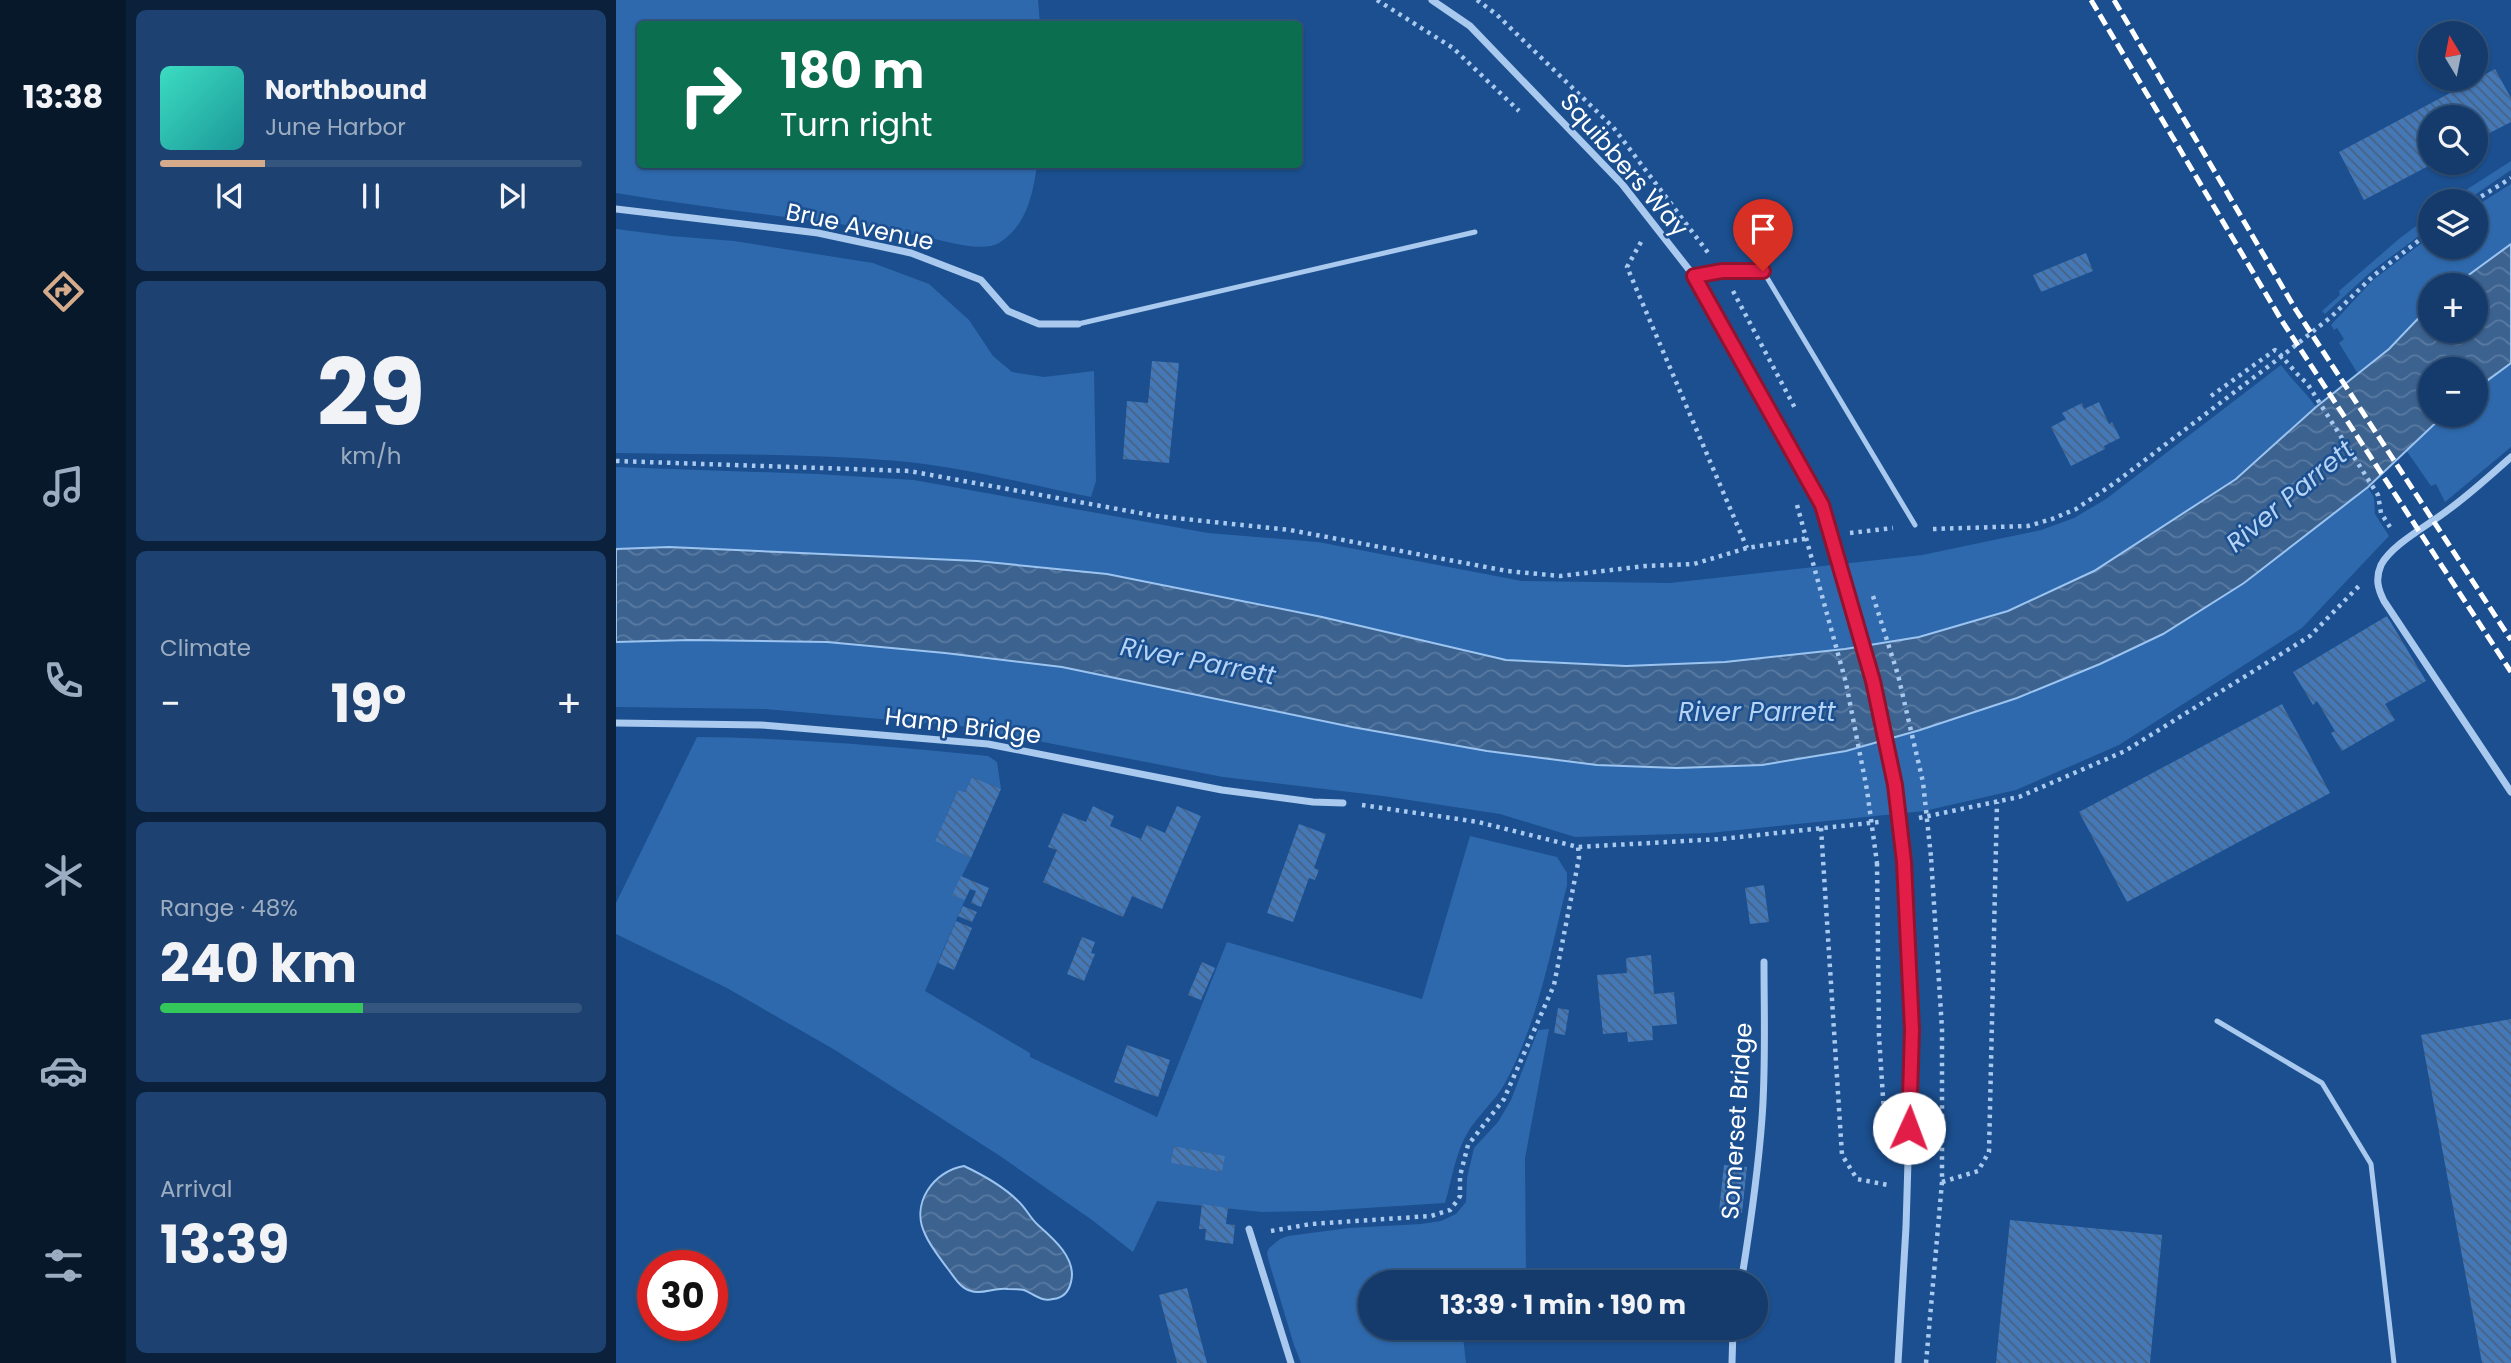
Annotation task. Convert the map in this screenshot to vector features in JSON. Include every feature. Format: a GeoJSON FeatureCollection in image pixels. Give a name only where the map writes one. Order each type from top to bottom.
{"type":"FeatureCollection","features":[{"type":"Feature","properties":{"kind":"street","name":"Squibbers Way"},"geometry":{"type":"LineString","coordinates":[[1432,0],[1470,26],[1622,184],[1694,276],[1822,505],[1873,681],[1895,785],[1904,862],[1912,1030],[1906,1227],[1898,1363]]}},
{"type":"Feature","properties":{"kind":"street","name":"Brue Avenue"},"geometry":{"type":"LineString","coordinates":[[616,209],[818,233],[911,253],[981,280],[1008,311],[1039,324],[1078,324]]}},
{"type":"Feature","properties":{"kind":"street"},"geometry":{"type":"LineString","coordinates":[[2511,457],[2449,510],[2401,544],[2382,563],[2377,578],[2378,590],[2511,792]]}},
{"type":"Feature","properties":{"kind":"street","name":"Hamp Bridge"},"geometry":{"type":"LineString","coordinates":[[616,723],[761,725],[988,744],[1222,790],[1313,802],[1343,803]]}},
{"type":"Feature","properties":{"kind":"street","name":"Somerset Bridge"},"geometry":{"type":"LineString","coordinates":[[1743,1270],[1755,1192],[1762,1116],[1764,962]]}},
{"type":"Feature","properties":{"kind":"street"},"geometry":{"type":"LineString","coordinates":[[1249,1229],[1291,1363]]}},
{"type":"Feature","properties":{"kind":"street"},"geometry":{"type":"LineString","coordinates":[[1732,1363],[1733,1340]]}},
{"type":"Feature","properties":{"kind":"lane"},"geometry":{"type":"LineString","coordinates":[[1078,324],[1475,232]]}},
{"type":"Feature","properties":{"kind":"lane"},"geometry":{"type":"LineString","coordinates":[[1694,276],[1722,271],[1763,271],[1915,525]]}},
{"type":"Feature","properties":{"kind":"lane"},"geometry":{"type":"LineString","coordinates":[[2217,1021],[2322,1083],[2371,1164],[2394,1363]]}},
{"type":"Feature","properties":{"kind":"path"},"geometry":{"type":"LineString","coordinates":[[1377,0],[1453,48],[1520,112]]}},
{"type":"Feature","properties":{"kind":"path"},"geometry":{"type":"LineString","coordinates":[[1477,0],[1496,14],[1613,127],[1722,271],[1797,412]]}},
{"type":"Feature","properties":{"kind":"path"},"geometry":{"type":"LineString","coordinates":[[2488,192],[2511,178]]}},
{"type":"Feature","properties":{"kind":"path"},"geometry":{"type":"LineString","coordinates":[[1634,233],[1649,253]]}},
{"type":"Feature","properties":{"kind":"path"},"geometry":{"type":"LineString","coordinates":[[1915,525],[1936,530],[2028,526],[2077,509],[2282,356],[2331,317],[2373,276],[2418,241]]}},
{"type":"Feature","properties":{"kind":"path"},"geometry":{"type":"LineString","coordinates":[[1641,242],[1627,267],[1747,548]]}},
{"type":"Feature","properties":{"kind":"path"},"geometry":{"type":"LineString","coordinates":[[2211,396],[2275,350],[2293,373],[2306,383],[2378,495],[2381,513]]}},
{"type":"Feature","properties":{"kind":"path"},"geometry":{"type":"LineString","coordinates":[[616,461],[909,471],[1156,516],[1290,530],[1507,571],[1560,576],[1645,566],[1694,564],[1747,548],[1787,541]]}},
{"type":"Feature","properties":{"kind":"path"},"geometry":{"type":"LineString","coordinates":[[1790,494],[1797,505],[1846,682],[1867,790],[1877,863],[1880,1036],[1886,1131]]}},
{"type":"Feature","properties":{"kind":"path"},"geometry":{"type":"LineString","coordinates":[[1942,1182],[1978,1171],[1989,1153],[1997,802]]}},
{"type":"Feature","properties":{"kind":"path"},"geometry":{"type":"LineString","coordinates":[[1821,828],[1843,1155],[1857,1179],[1889,1185]]}},
{"type":"Feature","properties":{"kind":"path"},"geometry":{"type":"LineString","coordinates":[[1254,1244],[1264,1233],[1286,1227],[1431,1216],[1450,1210],[1460,1196],[1460,1176],[1468,1145],[1504,1099],[1554,985],[1579,858],[1578,847]]}},
{"type":"Feature","properties":{"kind":"path"},"geometry":{"type":"LineString","coordinates":[[1926,1363],[1942,1182],[1942,1029],[1931,857]]}},
{"type":"Feature","properties":{"kind":"path"},"geometry":{"type":"LineString","coordinates":[[1888,1172],[1888,1199]]}},
{"type":"Feature","properties":{"kind":"shaded area"},"geometry":{"type":"Polygon","coordinates":[[[616,0],[1038,0],[1040,21],[637,21],[637,168],[1036,168],[1027,208],[1016,228],[999,243],[981,247],[958,244],[878,229],[616,193],[616,0]]]}},
{"type":"Feature","properties":{"kind":"shaded area"},"geometry":{"type":"Polygon","coordinates":[[[2511,161],[2511,170],[2483,189],[2468,189],[2511,161]]]}},
{"type":"Feature","properties":{"kind":"shaded area"},"geometry":{"type":"Polygon","coordinates":[[[2511,184],[2511,244],[2471,273],[2418,273],[2418,319],[2389,349],[2358,374],[2339,343],[2344,339],[2337,328],[2334,330],[2331,325],[2373,280],[2418,246],[2418,259],[2488,259],[2488,198],[2511,184]]]}},
{"type":"Feature","properties":{"kind":"shaded area"},"geometry":{"type":"Polygon","coordinates":[[[2418,225],[2418,237],[2373,270],[2325,314],[2322,311],[2340,295],[2339,291],[2418,225]]]}},
{"type":"Feature","properties":{"kind":"shaded area"},"geometry":{"type":"Polygon","coordinates":[[[616,229],[734,241],[873,263],[929,284],[969,320],[993,356],[1012,372],[1044,377],[1094,371],[1096,481],[1091,497],[970,472],[898,461],[792,455],[616,453],[616,229]]]}},
{"type":"Feature","properties":{"kind":"shaded area"},"geometry":{"type":"Polygon","coordinates":[[[2511,363],[2511,447],[2445,502],[2436,484],[2431,486],[2406,450],[2431,427],[2488,427],[2488,380],[2511,363]]]}},
{"type":"Feature","properties":{"kind":"shaded area"},"geometry":{"type":"Polygon","coordinates":[[[2281,365],[2316,407],[2236,479],[2094,571],[2008,611],[1920,637],[1845,649],[1725,662],[1626,666],[1505,660],[1322,617],[1107,574],[977,561],[669,547],[616,549],[616,467],[914,480],[1208,533],[1318,542],[1522,581],[1670,583],[1922,555],[2041,530],[2074,518],[2106,499],[2281,365]]]}},
{"type":"Feature","properties":{"kind":"shaded area"},"geometry":{"type":"Polygon","coordinates":[[[2368,487],[2374,498],[2375,514],[2389,536],[2302,628],[2119,745],[2016,790],[1924,811],[1709,833],[1575,837],[1500,814],[1383,796],[1223,777],[961,726],[765,709],[616,707],[616,642],[827,642],[1062,667],[1352,727],[1487,751],[1597,765],[1677,768],[1762,765],[1845,751],[1920,730],[2017,698],[2100,664],[2244,584],[2368,487]]]}},
{"type":"Feature","properties":{"kind":"shaded area"},"geometry":{"type":"Polygon","coordinates":[[[697,737],[843,743],[988,756],[997,762],[1001,789],[972,777],[965,792],[958,790],[935,841],[971,858],[953,894],[965,900],[925,991],[1030,1053],[1030,1057],[1157,1117],[1227,942],[1422,999],[1470,836],[1557,857],[1567,873],[1567,885],[1549,962],[1526,1037],[1504,1085],[1464,1140],[1445,1203],[1262,1212],[1157,1201],[1133,1252],[1000,1156],[835,1050],[725,987],[616,934],[616,903],[697,737]],[[1174,1146],[1172,1163],[1222,1172],[1224,1156],[1174,1146]]]}},
{"type":"Feature","properties":{"kind":"shaded area"},"geometry":{"type":"Polygon","coordinates":[[[1549,1029],[1525,1158],[1526,1270],[1358,1270],[1358,1340],[1463,1340],[1466,1363],[1301,1363],[1269,1262],[1269,1248],[1288,1236],[1349,1228],[1421,1224],[1441,1221],[1456,1214],[1466,1202],[1467,1178],[1474,1148],[1498,1122],[1511,1100],[1538,1030],[1549,1029]]]}},
{"type":"Feature","properties":{"kind":"water","name":"River Parrett"},"geometry":{"type":"Polygon","coordinates":[[[2511,244],[2511,363],[2488,380],[2488,357],[2418,357],[2418,427],[2431,427],[2368,487],[2244,583],[2163,634],[2100,664],[2017,698],[1846,751],[1762,765],[1677,768],[1597,765],[1487,751],[1352,727],[1062,667],[827,642],[616,642],[616,549],[669,547],[977,561],[1107,574],[1322,617],[1506,660],[1626,666],[1725,662],[1845,649],[1919,637],[2008,611],[2094,571],[2236,479],[2316,407],[2389,349],[2418,319],[2418,343],[2488,343],[2488,273],[2471,273],[2511,244]]]}},
{"type":"Feature","properties":{"kind":"water"},"geometry":{"type":"Polygon","coordinates":[[[964,1166],[993,1181],[1012,1196],[1063,1250],[1071,1265],[1072,1274],[1070,1285],[1063,1296],[1041,1299],[1020,1289],[975,1292],[967,1290],[955,1279],[927,1238],[921,1222],[921,1211],[923,1200],[935,1182],[943,1174],[964,1166]]]}},
{"type":"Feature","properties":{"kind":"building"},"geometry":{"type":"Polygon","coordinates":[[[2495,69],[2511,98],[2511,122],[2488,134],[2488,105],[2427,105],[2454,91],[2488,91],[2488,73],[2495,69]]]}},
{"type":"Feature","properties":{"kind":"building"},"geometry":{"type":"Polygon","coordinates":[[[2418,110],[2418,171],[2364,200],[2339,152],[2418,110]]]}},
{"type":"Feature","properties":{"kind":"building"},"geometry":{"type":"Polygon","coordinates":[[[2086,253],[2093,271],[2041,292],[2033,275],[2086,253]]]}},
{"type":"Feature","properties":{"kind":"building"},"geometry":{"type":"Polygon","coordinates":[[[1152,361],[1179,363],[1169,463],[1123,459],[1127,401],[1148,403],[1152,361]]]}},
{"type":"Feature","properties":{"kind":"building"},"geometry":{"type":"Polygon","coordinates":[[[2099,402],[2109,424],[2112,422],[2120,438],[2104,446],[2105,449],[2071,466],[2051,427],[2066,419],[2062,413],[2082,403],[2084,409],[2099,402]]]}},
{"type":"Feature","properties":{"kind":"building"},"geometry":{"type":"Polygon","coordinates":[[[2387,616],[2426,681],[2385,704],[2395,720],[2342,751],[2331,733],[2335,731],[2317,701],[2313,705],[2293,672],[2387,616]]]}},
{"type":"Feature","properties":{"kind":"building"},"geometry":{"type":"Polygon","coordinates":[[[2282,704],[2330,793],[2127,902],[2079,812],[2282,704]]]}},
{"type":"Feature","properties":{"kind":"building"},"geometry":{"type":"Polygon","coordinates":[[[972,777],[1001,789],[971,858],[935,841],[958,790],[965,792],[972,777]]]}},
{"type":"Feature","properties":{"kind":"building"},"geometry":{"type":"Polygon","coordinates":[[[1093,806],[1114,816],[1110,826],[1141,839],[1147,825],[1165,833],[1177,806],[1201,816],[1162,909],[1132,896],[1123,917],[1043,882],[1057,850],[1048,847],[1063,813],[1086,822],[1093,806]]]}},
{"type":"Feature","properties":{"kind":"building"},"geometry":{"type":"Polygon","coordinates":[[[1299,824],[1326,834],[1314,868],[1319,870],[1315,880],[1309,878],[1293,922],[1267,913],[1299,824]]]}},
{"type":"Feature","properties":{"kind":"building"},"geometry":{"type":"Polygon","coordinates":[[[961,876],[989,888],[981,907],[971,903],[976,891],[970,889],[965,900],[952,895],[961,876]]]}},
{"type":"Feature","properties":{"kind":"building"},"geometry":{"type":"Polygon","coordinates":[[[1764,885],[1769,922],[1750,924],[1745,888],[1764,885]]]}},
{"type":"Feature","properties":{"kind":"building"},"geometry":{"type":"Polygon","coordinates":[[[963,906],[977,912],[972,922],[958,916],[963,906]]]}},
{"type":"Feature","properties":{"kind":"building"},"geometry":{"type":"Polygon","coordinates":[[[956,921],[972,928],[954,970],[938,963],[956,921]]]}},
{"type":"Feature","properties":{"kind":"building"},"geometry":{"type":"Polygon","coordinates":[[[1082,937],[1095,942],[1091,953],[1095,954],[1084,981],[1067,974],[1082,937]]]}},
{"type":"Feature","properties":{"kind":"building"},"geometry":{"type":"Polygon","coordinates":[[[1651,955],[1654,994],[1674,992],[1677,1024],[1652,1026],[1653,1040],[1628,1042],[1627,1032],[1603,1034],[1597,975],[1627,973],[1626,958],[1651,955]]]}},
{"type":"Feature","properties":{"kind":"building"},"geometry":{"type":"Polygon","coordinates":[[[1202,962],[1215,968],[1201,1000],[1188,995],[1202,962]]]}},
{"type":"Feature","properties":{"kind":"building"},"geometry":{"type":"Polygon","coordinates":[[[1558,1008],[1569,1010],[1565,1035],[1554,1033],[1558,1008]]]}},
{"type":"Feature","properties":{"kind":"building"},"geometry":{"type":"Polygon","coordinates":[[[2511,1019],[2511,1363],[2482,1363],[2421,1035],[2511,1019]]]}},
{"type":"Feature","properties":{"kind":"building"},"geometry":{"type":"Polygon","coordinates":[[[1127,1045],[1170,1060],[1158,1097],[1114,1082],[1127,1045]]]}},
{"type":"Feature","properties":{"kind":"building"},"geometry":{"type":"Polygon","coordinates":[[[1174,1146],[1225,1156],[1222,1172],[1171,1163],[1174,1146]]]}},
{"type":"Feature","properties":{"kind":"building"},"geometry":{"type":"Polygon","coordinates":[[[1724,1165],[1747,1167],[1742,1213],[1719,1211],[1724,1165]]]}},
{"type":"Feature","properties":{"kind":"building"},"geometry":{"type":"Polygon","coordinates":[[[1202,1204],[1228,1208],[1226,1224],[1235,1225],[1233,1244],[1205,1240],[1206,1229],[1199,1229],[1202,1204]]]}},
{"type":"Feature","properties":{"kind":"building"},"geometry":{"type":"Polygon","coordinates":[[[2010,1220],[2162,1235],[2150,1363],[1996,1363],[2010,1220]]]}},
{"type":"Feature","properties":{"kind":"building"},"geometry":{"type":"Polygon","coordinates":[[[1187,1288],[1207,1363],[1177,1363],[1159,1295],[1187,1288]]]}},
{"type":"Feature","properties":{"kind":"railway"},"geometry":{"type":"LineString","coordinates":[[2091,0],[2282,321],[2511,672]]}},
{"type":"Feature","properties":{"kind":"railway"},"geometry":{"type":"LineString","coordinates":[[2114,0],[2296,310],[2511,640]]}},
{"type":"Feature","properties":{"kind":"route"},"geometry":{"type":"LineString","coordinates":[[1763,271],[1722,271],[1694,276],[1822,505],[1873,681],[1895,785],[1904,862],[1912,1030],[1909,1128]]}}]}
